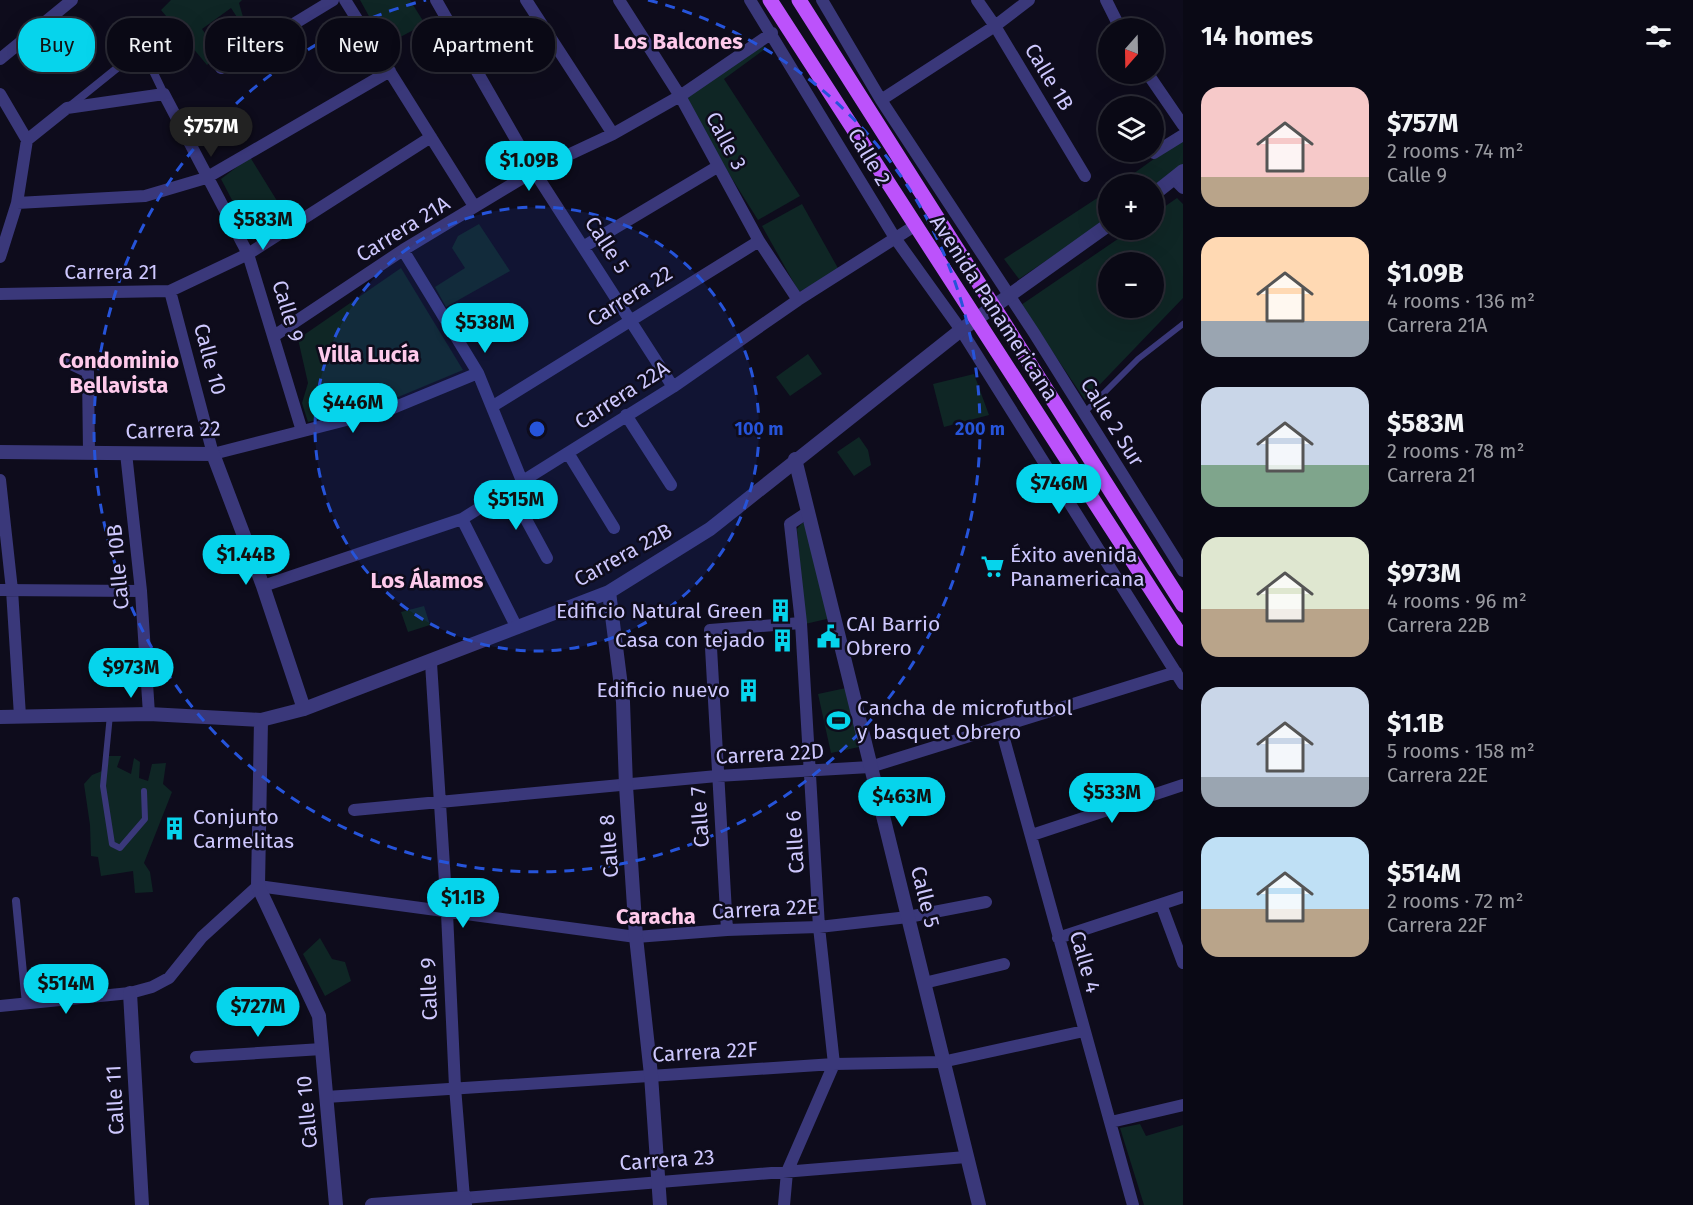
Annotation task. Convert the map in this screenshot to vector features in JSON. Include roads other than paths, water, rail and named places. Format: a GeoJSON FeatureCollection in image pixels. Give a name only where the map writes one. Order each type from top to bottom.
{"type":"FeatureCollection","features":[{"type":"Feature","properties":{"kind":"main road","name":"Avenida Panamericana"},"geometry":{"type":"LineString","coordinates":[[770,0],[1183,639]]}},
{"type":"Feature","properties":{"kind":"main road","name":"Avenida Panamericana"},"geometry":{"type":"LineString","coordinates":[[800,0],[992,308],[1183,605]]}},
{"type":"Feature","properties":{"kind":"street"},"geometry":{"type":"LineString","coordinates":[[0,59],[72,0]]}},
{"type":"Feature","properties":{"kind":"street"},"geometry":{"type":"LineString","coordinates":[[303,18],[333,0]]}},
{"type":"Feature","properties":{"kind":"street"},"geometry":{"type":"LineString","coordinates":[[345,0],[356,18]]}},
{"type":"Feature","properties":{"kind":"street","name":"Calle 5"},"geometry":{"type":"LineString","coordinates":[[436,0],[534,171],[673,387]]}},
{"type":"Feature","properties":{"kind":"street"},"geometry":{"type":"LineString","coordinates":[[526,0],[613,134]]}},
{"type":"Feature","properties":{"kind":"street","name":"Calle 3"},"geometry":{"type":"LineString","coordinates":[[619,0],[680,96],[759,240],[798,300]]}},
{"type":"Feature","properties":{"kind":"street","name":"Calle 2"},"geometry":{"type":"LineString","coordinates":[[750,0],[895,238],[961,330],[1183,684]]}},
{"type":"Feature","properties":{"kind":"street","name":"Calle 2"},"geometry":{"type":"LineString","coordinates":[[822,0],[881,100],[1009,294]]}},
{"type":"Feature","properties":{"kind":"street","name":"Calle 1B"},"geometry":{"type":"LineString","coordinates":[[977,0],[995,26],[1084,176]]}},
{"type":"Feature","properties":{"kind":"street"},"geometry":{"type":"LineString","coordinates":[[881,100],[995,26],[1029,0]]}},
{"type":"Feature","properties":{"kind":"street"},"geometry":{"type":"LineString","coordinates":[[1106,0],[1115,18]]}},
{"type":"Feature","properties":{"kind":"street","name":"Carrera 21A"},"geometry":{"type":"LineString","coordinates":[[274,336],[403,250],[474,206],[534,171],[613,134],[680,96],[772,33]]}},
{"type":"Feature","properties":{"kind":"street","name":"Calle 9"},"geometry":{"type":"LineString","coordinates":[[67,108],[142,48],[206,178],[248,254],[302,431]]}},
{"type":"Feature","properties":{"kind":"street"},"geometry":{"type":"LineString","coordinates":[[17,203],[145,196],[206,178],[388,72]]}},
{"type":"Feature","properties":{"kind":"street"},"geometry":{"type":"LineString","coordinates":[[391,72],[474,206]]}},
{"type":"Feature","properties":{"kind":"street"},"geometry":{"type":"LineString","coordinates":[[1155,84],[1183,125]]}},
{"type":"Feature","properties":{"kind":"street"},"geometry":{"type":"LineString","coordinates":[[0,94],[27,140],[17,203],[0,257]]}},
{"type":"Feature","properties":{"kind":"street"},"geometry":{"type":"LineString","coordinates":[[27,140],[67,108],[164,94]]}},
{"type":"Feature","properties":{"kind":"street"},"geometry":{"type":"LineString","coordinates":[[1164,147],[1183,135]]}},
{"type":"Feature","properties":{"kind":"street","name":"Carrera 21"},"geometry":{"type":"LineString","coordinates":[[0,294],[170,291],[248,254],[431,137]]}},
{"type":"Feature","properties":{"kind":"street"},"geometry":{"type":"LineString","coordinates":[[583,247],[717,167]]}},
{"type":"Feature","properties":{"kind":"street"},"geometry":{"type":"LineString","coordinates":[[1164,189],[1180,180]]}},
{"type":"Feature","properties":{"kind":"street","name":"Carrera 22A"},"geometry":{"type":"LineString","coordinates":[[263,586],[462,519],[673,387],[798,300],[916,225]]}},
{"type":"Feature","properties":{"kind":"street","name":"Carrera 22B"},"geometry":{"type":"LineString","coordinates":[[0,717],[149,714],[261,720],[304,710],[431,663],[609,592],[710,529],[795,459],[961,330],[1098,232]]}},
{"type":"Feature","properties":{"kind":"street","name":"Carrera 22"},"geometry":{"type":"LineString","coordinates":[[492,406],[759,240]]}},
{"type":"Feature","properties":{"kind":"street"},"geometry":{"type":"LineString","coordinates":[[403,250],[478,373],[522,481]]}},
{"type":"Feature","properties":{"kind":"street","name":"Calle 10"},"geometry":{"type":"LineString","coordinates":[[170,291],[213,454],[263,586],[304,710]]}},
{"type":"Feature","properties":{"kind":"street","name":"Calle 2 Sur"},"geometry":{"type":"LineString","coordinates":[[1009,294],[1183,571]]}},
{"type":"Feature","properties":{"kind":"street"},"geometry":{"type":"LineString","coordinates":[[63,360],[88,372],[89,453]]}},
{"type":"Feature","properties":{"kind":"street","name":"Carrera 22"},"geometry":{"type":"LineString","coordinates":[[0,452],[213,454],[393,408],[478,373]]}},
{"type":"Feature","properties":{"kind":"street"},"geometry":{"type":"LineString","coordinates":[[626,416],[671,485]]}},
{"type":"Feature","properties":{"kind":"street","name":"Calle 10B"},"geometry":{"type":"LineString","coordinates":[[126,453],[141,591],[149,714]]}},
{"type":"Feature","properties":{"kind":"street"},"geometry":{"type":"LineString","coordinates":[[568,453],[614,528]]}},
{"type":"Feature","properties":{"kind":"street","name":"Calle 5"},"geometry":{"type":"LineString","coordinates":[[795,459],[942,1062],[980,1205]]}},
{"type":"Feature","properties":{"kind":"street"},"geometry":{"type":"LineString","coordinates":[[0,480],[6,590],[20,716]]}},
{"type":"Feature","properties":{"kind":"street"},"geometry":{"type":"LineString","coordinates":[[510,490],[547,558]]}},
{"type":"Feature","properties":{"kind":"street","name":"Calle 6"},"geometry":{"type":"LineString","coordinates":[[783,1205],[787,1172],[834,1064],[819,927],[801,623],[790,524],[808,512]]}},
{"type":"Feature","properties":{"kind":"street"},"geometry":{"type":"LineString","coordinates":[[462,519],[517,628]]}},
{"type":"Feature","properties":{"kind":"street"},"geometry":{"type":"LineString","coordinates":[[6,590],[141,591]]}},
{"type":"Feature","properties":{"kind":"street","name":"Calle 8"},"geometry":{"type":"LineString","coordinates":[[609,592],[623,702],[636,937],[651,1075],[660,1205]]}},
{"type":"Feature","properties":{"kind":"street","name":"Calle 7"},"geometry":{"type":"LineString","coordinates":[[727,930],[710,630],[801,623]]}},
{"type":"Feature","properties":{"kind":"street","name":"Calle 9"},"geometry":{"type":"LineString","coordinates":[[431,663],[447,913],[455,1087],[465,1201]]}},
{"type":"Feature","properties":{"kind":"street","name":"Carrera 22D"},"geometry":{"type":"LineString","coordinates":[[354,810],[717,776],[870,767],[1176,672]]}},
{"type":"Feature","properties":{"kind":"street","name":"Calle 10"},"geometry":{"type":"LineString","coordinates":[[261,720],[258,886],[319,1016],[336,1205]]}},
{"type":"Feature","properties":{"kind":"street","name":"Calle 4"},"geometry":{"type":"LineString","coordinates":[[1001,728],[1133,1205]]}},
{"type":"Feature","properties":{"kind":"street"},"geometry":{"type":"LineString","coordinates":[[1032,836],[1183,785]]}},
{"type":"Feature","properties":{"kind":"street"},"geometry":{"type":"LineString","coordinates":[[0,1006],[130,993],[169,978],[202,937],[258,886]]}},
{"type":"Feature","properties":{"kind":"street","name":"Carrera 22E"},"geometry":{"type":"LineString","coordinates":[[258,886],[636,937],[727,930],[819,927],[908,917],[986,902]]}},
{"type":"Feature","properties":{"kind":"street"},"geometry":{"type":"LineString","coordinates":[[1058,938],[1183,897]]}},
{"type":"Feature","properties":{"kind":"street"},"geometry":{"type":"LineString","coordinates":[[16,901],[26,1004]]}},
{"type":"Feature","properties":{"kind":"street"},"geometry":{"type":"LineString","coordinates":[[1161,904],[1183,963]]}},
{"type":"Feature","properties":{"kind":"street"},"geometry":{"type":"LineString","coordinates":[[924,983],[1004,964]]}},
{"type":"Feature","properties":{"kind":"street","name":"Calle 11"},"geometry":{"type":"LineString","coordinates":[[130,993],[142,1205]]}},
{"type":"Feature","properties":{"kind":"street","name":"Carrera 22F"},"geometry":{"type":"LineString","coordinates":[[326,1096],[834,1064],[942,1062],[1084,1031]]}},
{"type":"Feature","properties":{"kind":"street"},"geometry":{"type":"LineString","coordinates":[[196,1058],[322,1049]]}},
{"type":"Feature","properties":{"kind":"street"},"geometry":{"type":"LineString","coordinates":[[1111,1122],[1183,1105]]}},
{"type":"Feature","properties":{"kind":"street","name":"Carrera 23"},"geometry":{"type":"LineString","coordinates":[[372,1205],[465,1201],[660,1182],[966,1157]]}},
{"type":"Feature","properties":{"kind":"lane"},"geometry":{"type":"LineString","coordinates":[[1083,413],[1138,359],[1183,324]]}},
{"type":"Feature","properties":{"kind":"lane"},"geometry":{"type":"LineString","coordinates":[[110,715],[103,786],[112,844],[115,847],[120,848],[145,819],[144,790]]}},
{"type":"Feature","properties":{"kind":"place","name":"Éxito avenida Panamericana"},"geometry":{"type":"Point","coordinates":[992,567]}},
{"type":"Feature","properties":{"kind":"place","name":"Edificio Natural Green"},"geometry":{"type":"Point","coordinates":[781,611]}},
{"type":"Feature","properties":{"kind":"place","name":"CAI Barrio Obrero"},"geometry":{"type":"Point","coordinates":[828,636]}},
{"type":"Feature","properties":{"kind":"place","name":"Casa con tejado"},"geometry":{"type":"Point","coordinates":[783,640]}},
{"type":"Feature","properties":{"kind":"place","name":"Edificio nuevo"},"geometry":{"type":"Point","coordinates":[748,690]}},
{"type":"Feature","properties":{"kind":"place","name":"Cancha de microfutbol y basquet Obrero"},"geometry":{"type":"Point","coordinates":[839,720]}},
{"type":"Feature","properties":{"kind":"place","name":"Conjunto Carmelitas"},"geometry":{"type":"Point","coordinates":[175,829]}},
{"type":"Feature","properties":{"kind":"district","name":"Los Balcones"},"geometry":{"type":"Point","coordinates":[678,41]}},
{"type":"Feature","properties":{"kind":"district","name":"Villa Lucía"},"geometry":{"type":"Point","coordinates":[369,354]}},
{"type":"Feature","properties":{"kind":"district","name":"Condominio Bellavista"},"geometry":{"type":"Point","coordinates":[119,372]}},
{"type":"Feature","properties":{"kind":"district","name":"Los Álamos"},"geometry":{"type":"Point","coordinates":[427,580]}},
{"type":"Feature","properties":{"kind":"district","name":"Caracha"},"geometry":{"type":"Point","coordinates":[656,916]}}]}
